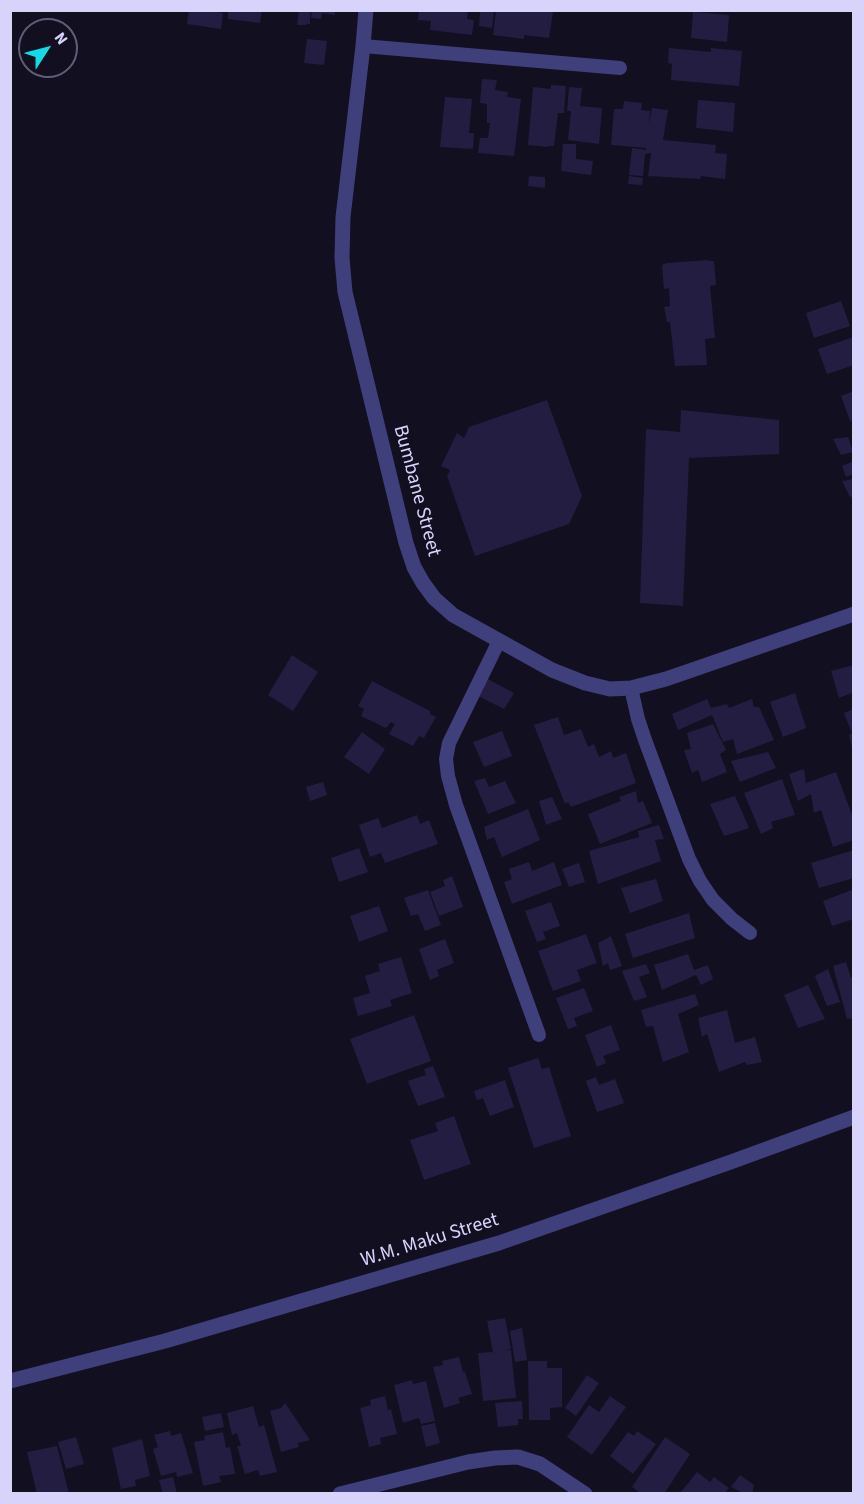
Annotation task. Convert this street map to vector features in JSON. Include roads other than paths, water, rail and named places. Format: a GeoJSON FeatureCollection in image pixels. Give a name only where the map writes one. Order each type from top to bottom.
{"type":"FeatureCollection","features":[{"type":"Feature","properties":{"kind":"street","name":"Bumbane Street"},"geometry":{"type":"LineString","coordinates":[[366,10],[343,217],[345,292],[406,543],[414,567],[434,598],[453,615],[552,670],[585,683],[610,689],[631,688],[666,679],[854,614]]}},
{"type":"Feature","properties":{"kind":"street","name":"W.M. Maku Street"},"geometry":{"type":"LineString","coordinates":[[10,1381],[165,1341],[499,1243],[854,1117]]}},
{"type":"Feature","properties":{"kind":"street"},"geometry":{"type":"LineString","coordinates":[[340,1494],[468,1462],[518,1457],[540,1464],[585,1494]]}},
{"type":"Feature","properties":{"kind":"lane"},"geometry":{"type":"LineString","coordinates":[[363,46],[620,68]]}},
{"type":"Feature","properties":{"kind":"lane"},"geometry":{"type":"LineString","coordinates":[[499,641],[449,743],[446,759],[456,805],[539,1035]]}},
{"type":"Feature","properties":{"kind":"lane"},"geometry":{"type":"LineString","coordinates":[[631,688],[638,719],[688,859],[713,900],[750,933]]}}]}
